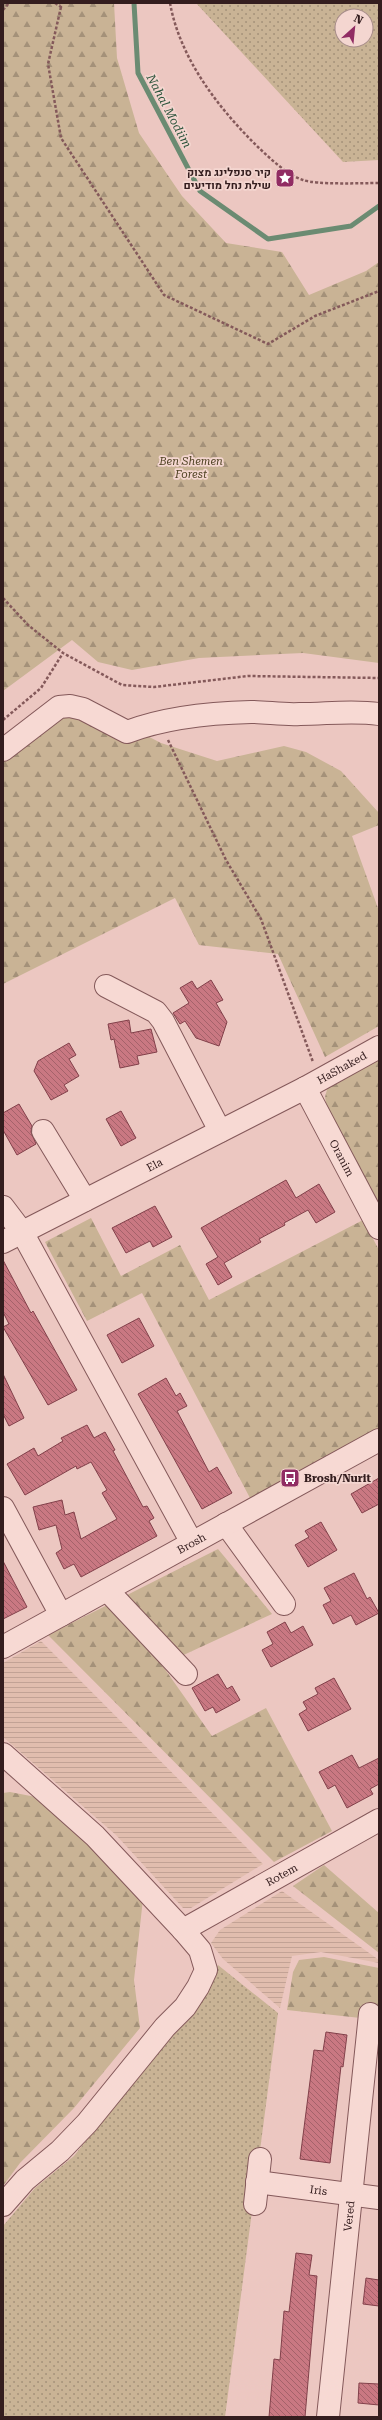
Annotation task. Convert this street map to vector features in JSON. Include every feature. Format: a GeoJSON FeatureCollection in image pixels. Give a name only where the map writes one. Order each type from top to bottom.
{"type":"FeatureCollection","features":[{"type":"Feature","properties":{"kind":"street"},"geometry":{"type":"LineString","coordinates":[[3,750],[58,707],[70,706],[82,709],[127,732],[158,722],[195,715],[252,712],[298,714],[359,711],[379,714]]}},
{"type":"Feature","properties":{"kind":"street"},"geometry":{"type":"LineString","coordinates":[[106,986],[156,1012],[163,1021],[220,1131]]}},
{"type":"Feature","properties":{"kind":"street","name":"HaShaked"},"geometry":{"type":"LineString","coordinates":[[312,1084],[379,1047]]}},
{"type":"Feature","properties":{"kind":"street","name":"Ela"},"geometry":{"type":"LineString","coordinates":[[3,1242],[312,1084]]}},
{"type":"Feature","properties":{"kind":"street","name":"Oranim"},"geometry":{"type":"LineString","coordinates":[[312,1084],[379,1228]]}},
{"type":"Feature","properties":{"kind":"street"},"geometry":{"type":"LineString","coordinates":[[43,1131],[85,1200]]}},
{"type":"Feature","properties":{"kind":"street"},"geometry":{"type":"LineString","coordinates":[[3,1207],[22,1232],[192,1543]]}},
{"type":"Feature","properties":{"kind":"street","name":"Brosh"},"geometry":{"type":"LineString","coordinates":[[3,1647],[379,1440]]}},
{"type":"Feature","properties":{"kind":"street"},"geometry":{"type":"LineString","coordinates":[[3,1508],[61,1615]]}},
{"type":"Feature","properties":{"kind":"street"},"geometry":{"type":"LineString","coordinates":[[226,1524],[284,1604]]}},
{"type":"Feature","properties":{"kind":"street"},"geometry":{"type":"LineString","coordinates":[[107,1590],[186,1674]]}},
{"type":"Feature","properties":{"kind":"street"},"geometry":{"type":"LineString","coordinates":[[3,1754],[95,1836],[184,1930],[200,1950],[206,1970],[198,1987],[185,2007],[165,2027],[87,2123],[60,2151],[25,2180],[3,2205]]}},
{"type":"Feature","properties":{"kind":"street","name":"Rotem"},"geometry":{"type":"LineString","coordinates":[[184,1930],[379,1820]]}},
{"type":"Feature","properties":{"kind":"street","name":"Vered"},"geometry":{"type":"LineString","coordinates":[[328,2417],[370,2014]]}},
{"type":"Feature","properties":{"kind":"street"},"geometry":{"type":"LineString","coordinates":[[255,2204],[260,2159]]}},
{"type":"Feature","properties":{"kind":"street","name":"Iris"},"geometry":{"type":"LineString","coordinates":[[257,2182],[379,2198]]}},
{"type":"Feature","properties":{"kind":"path"},"geometry":{"type":"LineString","coordinates":[[3,10],[8,3]]}},
{"type":"Feature","properties":{"kind":"path"},"geometry":{"type":"LineString","coordinates":[[55,3],[60,5],[48,64],[61,138],[164,295],[268,344],[315,316],[379,291]]}},
{"type":"Feature","properties":{"kind":"path"},"geometry":{"type":"LineString","coordinates":[[170,3],[174,24],[202,79],[234,123],[276,164],[304,180],[352,184],[379,183]]}},
{"type":"Feature","properties":{"kind":"path"},"geometry":{"type":"LineString","coordinates":[[3,598],[28,625],[63,653],[122,685],[154,687],[248,676],[379,678]]}},
{"type":"Feature","properties":{"kind":"path"},"geometry":{"type":"LineString","coordinates":[[3,720],[41,688],[63,653]]}},
{"type":"Feature","properties":{"kind":"path"},"geometry":{"type":"LineString","coordinates":[[158,722],[226,860],[261,919],[312,1084]]}},
{"type":"Feature","properties":{"kind":"shaded area"},"geometry":{"type":"Polygon","coordinates":[[[41,1641],[263,1864],[191,1908],[183,1908],[116,1835],[3,1737],[3,1663],[41,1641]]]}},
{"type":"Feature","properties":{"kind":"shaded area"},"geometry":{"type":"Polygon","coordinates":[[[282,1891],[379,1960],[379,1963],[321,1952],[292,1956],[280,2008],[223,1959],[211,1943],[220,1930],[282,1891]]]}},
{"type":"Feature","properties":{"kind":"green space","name":"Ben Shemen Forest"},"geometry":{"type":"Polygon","coordinates":[[[3,3],[114,3],[117,58],[139,133],[182,196],[226,243],[282,252],[309,295],[366,271],[379,262],[379,663],[303,653],[199,658],[132,670],[98,662],[72,640],[3,691],[3,3]]]}},
{"type":"Feature","properties":{"kind":"green space"},"geometry":{"type":"Polygon","coordinates":[[[196,3],[379,3],[379,160],[343,162],[196,3]]]}},
{"type":"Feature","properties":{"kind":"green space"},"geometry":{"type":"Polygon","coordinates":[[[85,704],[161,743],[217,761],[284,746],[306,752],[341,771],[379,813],[379,825],[352,836],[379,911],[379,1026],[325,1057],[278,954],[199,945],[175,898],[3,984],[3,761],[61,712],[85,704]]]}},
{"type":"Feature","properties":{"kind":"green space"},"geometry":{"type":"Polygon","coordinates":[[[379,1059],[379,1206],[327,1108],[325,1097],[328,1086],[379,1059]]]}},
{"type":"Feature","properties":{"kind":"green space"},"geometry":{"type":"Polygon","coordinates":[[[91,1218],[121,1276],[180,1245],[209,1300],[363,1220],[379,1250],[379,1431],[250,1498],[142,1293],[87,1321],[45,1242],[91,1218]]]}},
{"type":"Feature","properties":{"kind":"green space"},"geometry":{"type":"Polygon","coordinates":[[[218,1549],[272,1614],[162,1665],[212,1736],[266,1708],[332,1831],[274,1862],[48,1635],[218,1549]]]}},
{"type":"Feature","properties":{"kind":"green space"},"geometry":{"type":"Polygon","coordinates":[[[10,1792],[41,1798],[143,1899],[134,1980],[140,2028],[74,2108],[20,2163],[3,2186],[3,1793],[10,1792]]]}},
{"type":"Feature","properties":{"kind":"green space"},"geometry":{"type":"Polygon","coordinates":[[[324,1865],[379,1913],[379,1953],[293,1886],[324,1865]]]}},
{"type":"Feature","properties":{"kind":"green space"},"geometry":{"type":"Polygon","coordinates":[[[324,1957],[379,1968],[379,2020],[287,2010],[293,1972],[299,1960],[324,1957]]]}},
{"type":"Feature","properties":{"kind":"green space"},"geometry":{"type":"Polygon","coordinates":[[[218,1965],[278,2013],[225,2417],[3,2417],[3,2226],[35,2188],[74,2156],[203,1992],[218,1965]]]}},
{"type":"Feature","properties":{"kind":"building"},"geometry":{"type":"Polygon","coordinates":[[[211,980],[223,1000],[216,1003],[227,1022],[219,1046],[196,1038],[185,1021],[180,1024],[173,1013],[189,1003],[180,988],[192,981],[197,989],[211,980]]]}},
{"type":"Feature","properties":{"kind":"building"},"geometry":{"type":"Polygon","coordinates":[[[129,1020],[131,1033],[151,1029],[157,1052],[137,1056],[139,1064],[120,1068],[114,1039],[111,1040],[108,1024],[129,1020]]]}},
{"type":"Feature","properties":{"kind":"building"},"geometry":{"type":"Polygon","coordinates":[[[69,1043],[76,1055],[69,1059],[79,1076],[64,1085],[68,1091],[51,1100],[34,1071],[38,1061],[69,1043]]]}},
{"type":"Feature","properties":{"kind":"building"},"geometry":{"type":"Polygon","coordinates":[[[19,1104],[32,1126],[31,1132],[36,1144],[17,1155],[3,1130],[3,1113],[19,1104]]]}},
{"type":"Feature","properties":{"kind":"building"},"geometry":{"type":"Polygon","coordinates":[[[121,1111],[136,1138],[121,1146],[106,1119],[121,1111]]]}},
{"type":"Feature","properties":{"kind":"building"},"geometry":{"type":"Polygon","coordinates":[[[286,1180],[296,1198],[319,1184],[335,1212],[316,1223],[308,1210],[284,1223],[285,1225],[259,1239],[261,1242],[224,1263],[232,1277],[218,1285],[206,1264],[218,1257],[201,1228],[286,1180]]]}},
{"type":"Feature","properties":{"kind":"building"},"geometry":{"type":"Polygon","coordinates":[[[155,1206],[172,1237],[153,1247],[150,1241],[126,1253],[112,1228],[155,1206]]]}},
{"type":"Feature","properties":{"kind":"building"},"geometry":{"type":"Polygon","coordinates":[[[3,1260],[31,1313],[33,1311],[77,1390],[48,1405],[3,1327],[9,1324],[3,1312],[3,1260]]]}},
{"type":"Feature","properties":{"kind":"building"},"geometry":{"type":"Polygon","coordinates":[[[139,1318],[154,1346],[122,1363],[107,1335],[139,1318]]]}},
{"type":"Feature","properties":{"kind":"building"},"geometry":{"type":"Polygon","coordinates":[[[3,1374],[24,1418],[9,1426],[3,1414],[3,1374]]]}},
{"type":"Feature","properties":{"kind":"building"},"geometry":{"type":"Polygon","coordinates":[[[166,1378],[176,1396],[180,1393],[187,1406],[177,1411],[209,1472],[217,1467],[232,1493],[202,1509],[138,1394],[166,1378]]]}},
{"type":"Feature","properties":{"kind":"building"},"geometry":{"type":"Polygon","coordinates":[[[87,1425],[94,1438],[105,1432],[115,1450],[113,1451],[143,1507],[147,1506],[154,1518],[149,1521],[157,1536],[81,1577],[74,1564],[64,1569],[56,1553],[62,1549],[56,1525],[39,1530],[33,1507],[62,1500],[65,1515],[74,1512],[81,1539],[117,1519],[102,1493],[107,1490],[91,1462],[77,1469],[76,1466],[25,1495],[7,1464],[34,1448],[38,1456],[63,1441],[61,1438],[87,1425]]]}},
{"type":"Feature","properties":{"kind":"building"},"geometry":{"type":"Polygon","coordinates":[[[379,1478],[379,1504],[362,1513],[351,1494],[379,1478]]]}},
{"type":"Feature","properties":{"kind":"building"},"geometry":{"type":"Polygon","coordinates":[[[321,1522],[337,1550],[308,1567],[295,1545],[309,1537],[305,1531],[321,1522]]]}},
{"type":"Feature","properties":{"kind":"building"},"geometry":{"type":"Polygon","coordinates":[[[3,1561],[27,1607],[3,1619],[3,1561]]]}},
{"type":"Feature","properties":{"kind":"building"},"geometry":{"type":"Polygon","coordinates":[[[354,1573],[367,1599],[370,1597],[379,1613],[356,1625],[351,1615],[333,1624],[323,1605],[331,1601],[324,1588],[354,1573]]]}},
{"type":"Feature","properties":{"kind":"building"},"geometry":{"type":"Polygon","coordinates":[[[285,1622],[291,1633],[303,1626],[313,1645],[271,1667],[262,1650],[273,1644],[267,1632],[285,1622]]]}},
{"type":"Feature","properties":{"kind":"building"},"geometry":{"type":"Polygon","coordinates":[[[218,1674],[227,1689],[232,1686],[240,1700],[216,1713],[213,1707],[205,1711],[192,1688],[218,1674]]]}},
{"type":"Feature","properties":{"kind":"building"},"geometry":{"type":"Polygon","coordinates":[[[334,1678],[351,1709],[308,1731],[299,1714],[307,1709],[303,1702],[318,1694],[315,1688],[334,1678]]]}},
{"type":"Feature","properties":{"kind":"building"},"geometry":{"type":"Polygon","coordinates":[[[352,1755],[359,1768],[379,1758],[379,1784],[370,1789],[373,1794],[347,1808],[335,1785],[328,1789],[319,1772],[352,1755]]]}},
{"type":"Feature","properties":{"kind":"building"},"geometry":{"type":"Polygon","coordinates":[[[326,2032],[347,2035],[343,2067],[341,2066],[330,2163],[300,2159],[314,2050],[323,2051],[326,2032]]]}},
{"type":"Feature","properties":{"kind":"building"},"geometry":{"type":"Polygon","coordinates":[[[296,2253],[312,2255],[309,2275],[317,2276],[305,2417],[269,2417],[274,2359],[280,2360],[284,2311],[289,2312],[296,2253]]]}},
{"type":"Feature","properties":{"kind":"building"},"geometry":{"type":"Polygon","coordinates":[[[366,2278],[379,2280],[379,2306],[363,2304],[366,2278]]]}},
{"type":"Feature","properties":{"kind":"building"},"geometry":{"type":"Polygon","coordinates":[[[359,2383],[379,2384],[379,2405],[358,2403],[359,2383]]]}},
{"type":"Feature","properties":{"kind":"waterway","name":"Nahal Modiim"},"geometry":{"type":"LineString","coordinates":[[134,3],[138,73],[200,191],[268,239],[351,226],[379,206]]}},
{"type":"Feature","properties":{"kind":"place","name":"קיר סנפלינג מצוק שילת נחל מודיעים"},"geometry":{"type":"Point","coordinates":[285,178]}},
{"type":"Feature","properties":{"kind":"place","name":"Brosh/Nurit"},"geometry":{"type":"Point","coordinates":[290,1478]}}]}
